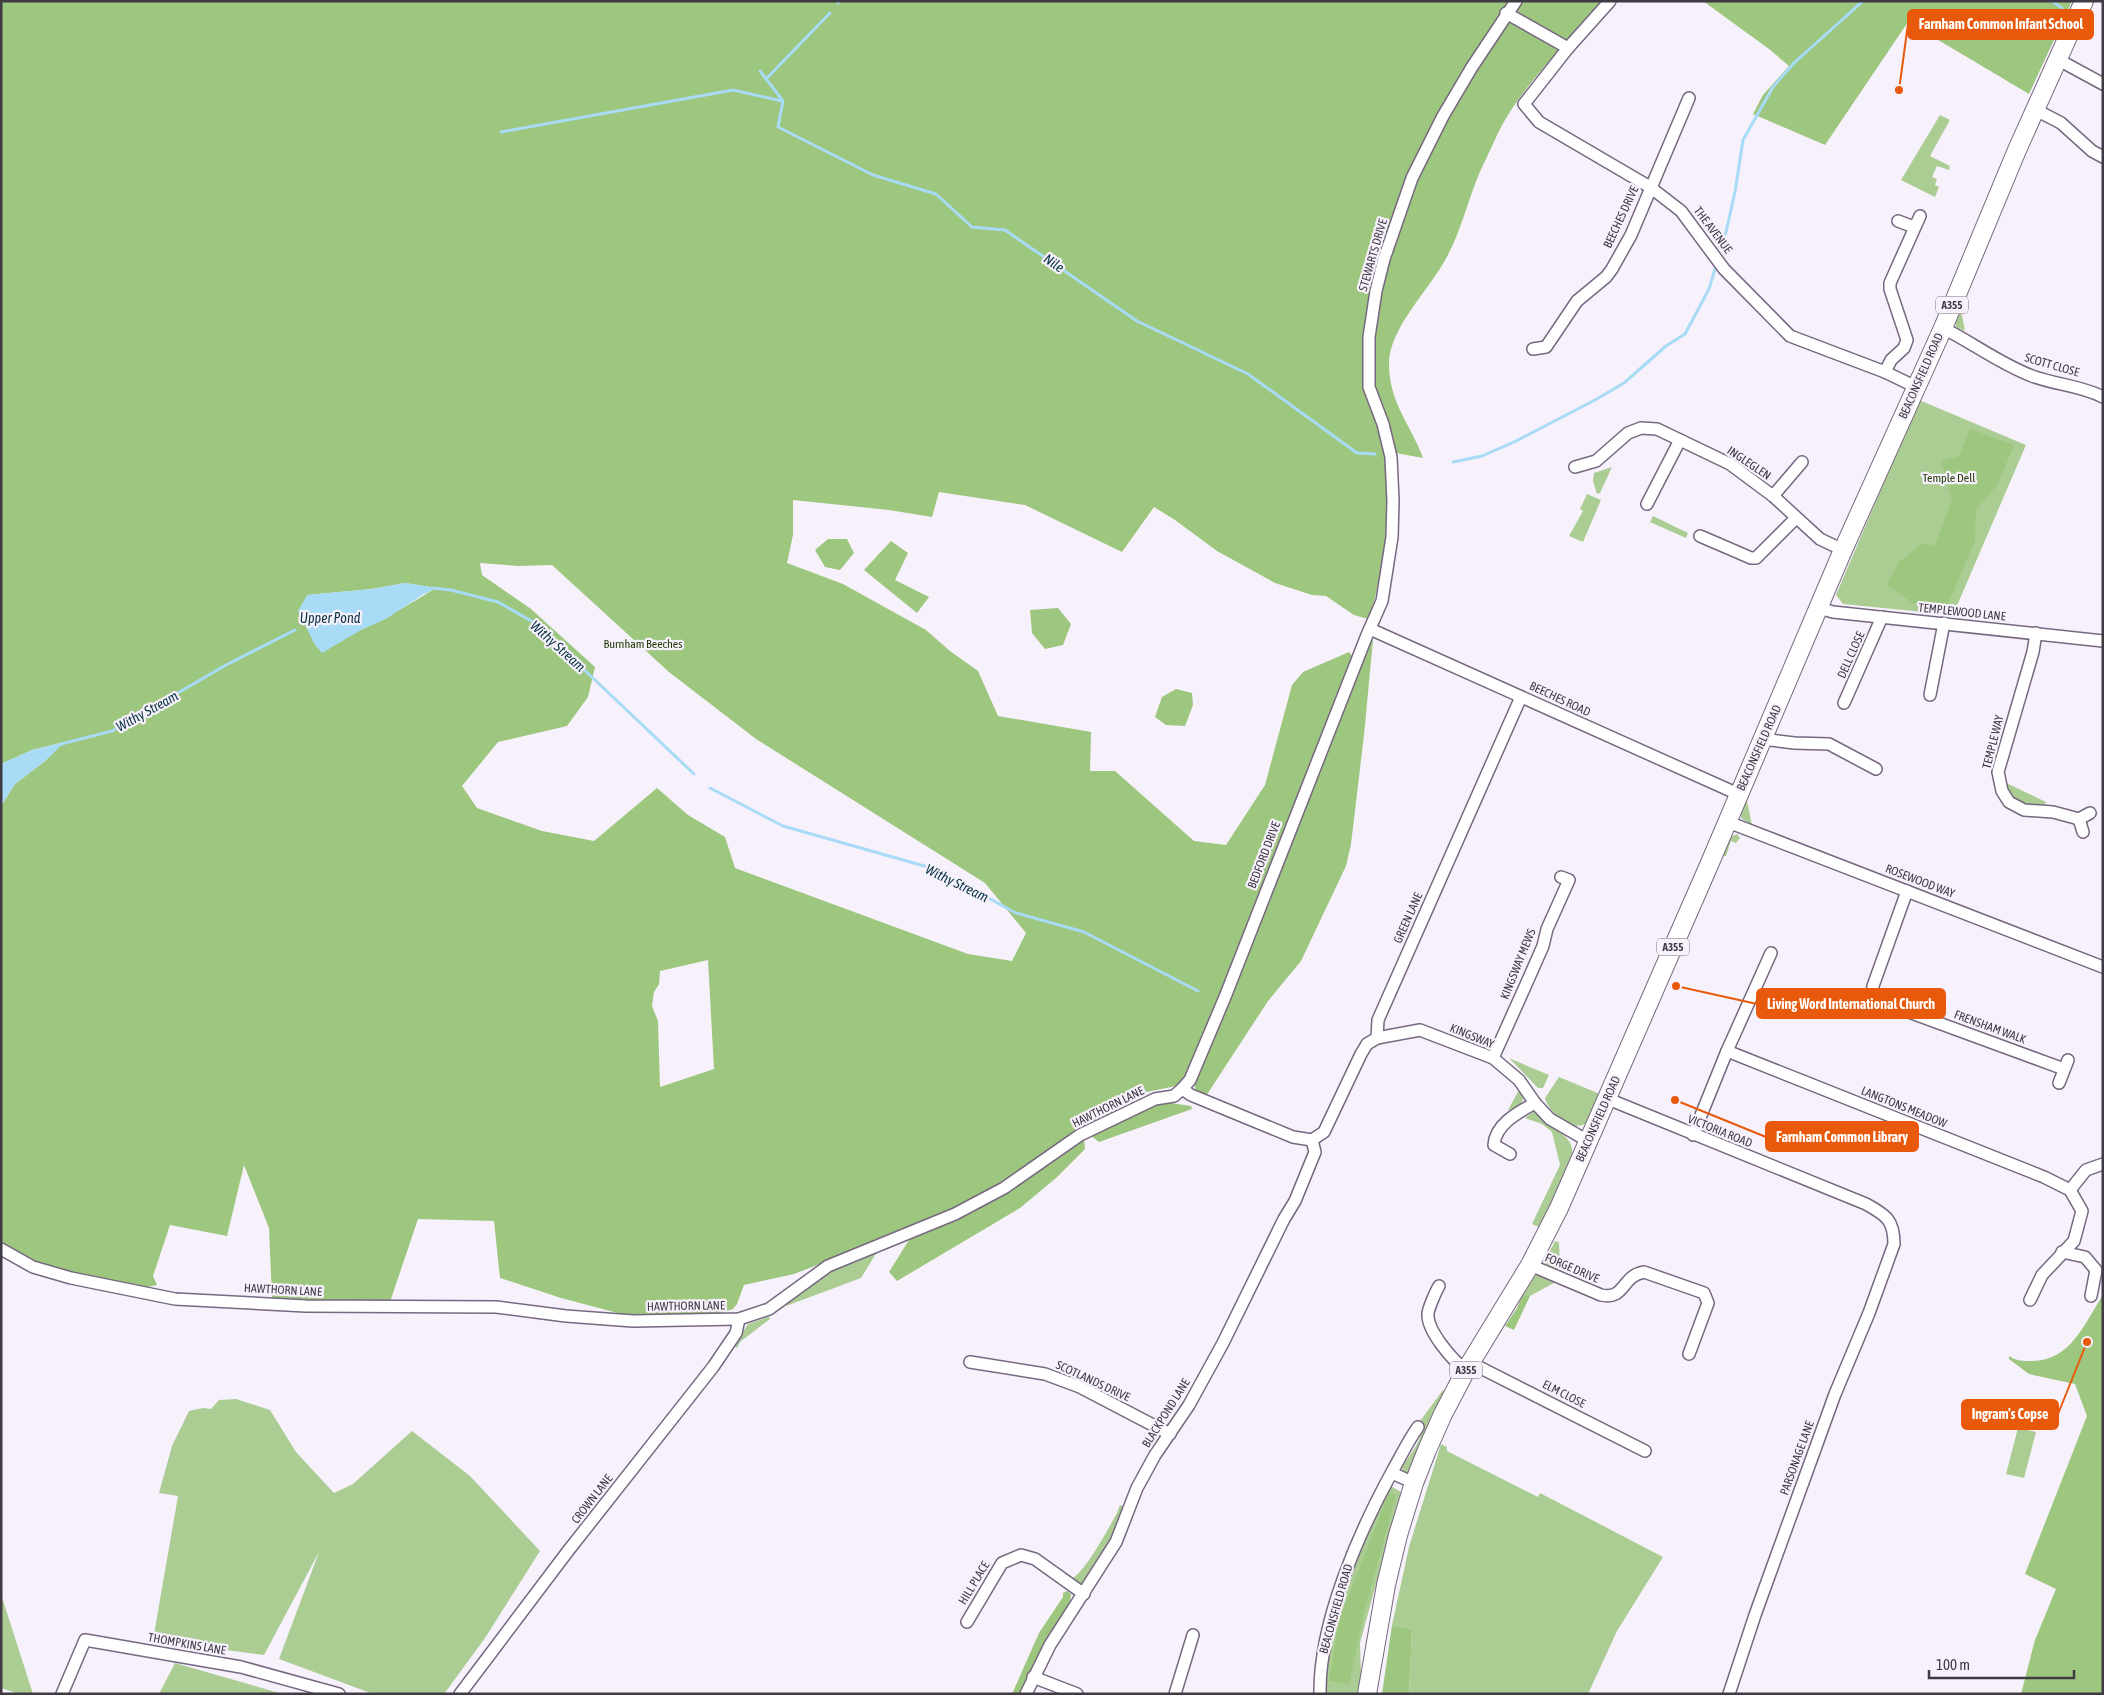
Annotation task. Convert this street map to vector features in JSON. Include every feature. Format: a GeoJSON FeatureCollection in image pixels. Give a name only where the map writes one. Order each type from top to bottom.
{"type":"FeatureCollection","features":[{"type":"Feature","properties":{"kind":"main road","name":"BEACONSFIELD ROAD"},"geometry":{"type":"LineString","coordinates":[[1367,1694],[1386,1585],[1398,1535],[1414,1484],[1443,1414],[1469,1366],[1530,1265],[1559,1208],[1728,822],[1738,794],[1843,550],[1943,328],[2057,59],[2084,1]]}},
{"type":"Feature","properties":{"kind":"street","name":"STEWARTS DRIVE"},"geometry":{"type":"LineString","coordinates":[[1370,629],[1382,601],[1392,537],[1394,501],[1390,457],[1383,424],[1369,387],[1369,337],[1376,291],[1384,259],[1412,178],[1443,116],[1506,13],[1516,1]]}},
{"type":"Feature","properties":{"kind":"street","name":"THE AVENUE"},"geometry":{"type":"LineString","coordinates":[[1610,1],[1568,48],[1524,104],[1539,122],[1650,187],[1681,211],[1724,269],[1790,336],[1885,372],[1916,387]]}},
{"type":"Feature","properties":{"kind":"street"},"geometry":{"type":"LineString","coordinates":[[1506,13],[1568,48]]}},
{"type":"Feature","properties":{"kind":"street"},"geometry":{"type":"LineString","coordinates":[[2057,59],[2103,84]]}},
{"type":"Feature","properties":{"kind":"street","name":"BEECHES DRIVE"},"geometry":{"type":"LineString","coordinates":[[1533,349],[1546,347],[1577,301],[1606,277],[1612,269],[1631,235],[1689,98]]}},
{"type":"Feature","properties":{"kind":"street"},"geometry":{"type":"LineString","coordinates":[[2036,110],[2061,123],[2092,151],[2103,158]]}},
{"type":"Feature","properties":{"kind":"street"},"geometry":{"type":"LineString","coordinates":[[1885,372],[1891,360],[1904,348],[1907,340],[1890,289],[1890,283],[1920,216]]}},
{"type":"Feature","properties":{"kind":"street"},"geometry":{"type":"LineString","coordinates":[[1898,221],[1914,227]]}},
{"type":"Feature","properties":{"kind":"street","name":"SCOTT CLOSE"},"geometry":{"type":"LineString","coordinates":[[1943,328],[1969,341],[2011,367],[2034,376],[2085,388],[2103,397]]}},
{"type":"Feature","properties":{"kind":"street","name":"INGLEGLEN"},"geometry":{"type":"LineString","coordinates":[[1575,467],[1596,461],[1628,432],[1641,428],[1657,429],[1730,464],[1773,496],[1820,540],[1843,550]]}},
{"type":"Feature","properties":{"kind":"street"},"geometry":{"type":"LineString","coordinates":[[1647,504],[1680,440]]}},
{"type":"Feature","properties":{"kind":"street"},"geometry":{"type":"LineString","coordinates":[[1773,496],[1802,462]]}},
{"type":"Feature","properties":{"kind":"street"},"geometry":{"type":"LineString","coordinates":[[1700,536],[1751,558],[1756,558],[1796,518]]}},
{"type":"Feature","properties":{"kind":"street","name":"TEMPLEWOOD LANE"},"geometry":{"type":"LineString","coordinates":[[1819,608],[1833,612],[2103,641]]}},
{"type":"Feature","properties":{"kind":"street","name":"DELL CLOSE"},"geometry":{"type":"LineString","coordinates":[[1844,703],[1882,617]]}},
{"type":"Feature","properties":{"kind":"street"},"geometry":{"type":"LineString","coordinates":[[1930,695],[1944,623]]}},
{"type":"Feature","properties":{"kind":"street","name":"BEECHES ROAD"},"geometry":{"type":"LineString","coordinates":[[1370,629],[1738,794]]}},
{"type":"Feature","properties":{"kind":"street","name":"BEDFORD DRIVE"},"geometry":{"type":"LineString","coordinates":[[1182,1090],[1190,1080],[1225,997],[1275,865],[1370,629]]}},
{"type":"Feature","properties":{"kind":"street","name":"TEMPLE WAY"},"geometry":{"type":"LineString","coordinates":[[2036,633],[2033,652],[1998,772],[1999,782],[2009,802],[2024,810],[2052,812],[2079,820]]}},
{"type":"Feature","properties":{"kind":"street","name":"GREEN LANE"},"geometry":{"type":"LineString","coordinates":[[1377,1038],[1378,1020],[1521,697]]}},
{"type":"Feature","properties":{"kind":"street"},"geometry":{"type":"LineString","coordinates":[[1763,739],[1794,743],[1830,744],[1876,769]]}},
{"type":"Feature","properties":{"kind":"street"},"geometry":{"type":"LineString","coordinates":[[2084,832],[2079,820],[2090,813]]}},
{"type":"Feature","properties":{"kind":"street","name":"ROSEWOOD WAY"},"geometry":{"type":"LineString","coordinates":[[1728,822],[2103,966]]}},
{"type":"Feature","properties":{"kind":"street","name":"KINGSWAY MEWS"},"geometry":{"type":"LineString","coordinates":[[1493,1058],[1528,980],[1547,929],[1570,880]]}},
{"type":"Feature","properties":{"kind":"street","name":"FRENSHAM WALK"},"geometry":{"type":"LineString","coordinates":[[1907,891],[1873,986],[1872,995],[1876,1000],[2066,1064],[2059,1083]]}},
{"type":"Feature","properties":{"kind":"street"},"geometry":{"type":"LineString","coordinates":[[1693,1135],[1726,1051],[1771,953]]}},
{"type":"Feature","properties":{"kind":"street","name":"KINGSWAY"},"geometry":{"type":"LineString","coordinates":[[1377,1038],[1390,1034],[1420,1030],[1493,1058],[1519,1080],[1535,1103],[1550,1119],[1588,1141]]}},
{"type":"Feature","properties":{"kind":"street"},"geometry":{"type":"LineString","coordinates":[[1182,1090],[1293,1136],[1312,1140],[1324,1132],[1361,1054],[1367,1044],[1377,1038]]}},
{"type":"Feature","properties":{"kind":"street","name":"LANGTONS MEADOW"},"geometry":{"type":"LineString","coordinates":[[1726,1051],[2044,1177],[2070,1190]]}},
{"type":"Feature","properties":{"kind":"street","name":"HAWTHORN LANE"},"geometry":{"type":"LineString","coordinates":[[1,1249],[42,1270],[175,1299],[306,1306],[496,1307],[566,1316],[633,1321],[739,1319],[768,1308],[828,1266],[955,1214],[1004,1188],[1080,1135],[1155,1099],[1174,1096],[1182,1090]]}},
{"type":"Feature","properties":{"kind":"street","name":"VICTORIA ROAD"},"geometry":{"type":"LineString","coordinates":[[1608,1099],[1866,1204],[1890,1220],[1894,1234]]}},
{"type":"Feature","properties":{"kind":"street"},"geometry":{"type":"LineString","coordinates":[[1510,1154],[1494,1145],[1494,1140],[1502,1126],[1517,1113],[1535,1103]]}},
{"type":"Feature","properties":{"kind":"street","name":"BLACKPOND LANE"},"geometry":{"type":"LineString","coordinates":[[1026,1694],[1050,1645],[1116,1542],[1137,1488],[1155,1456],[1189,1405],[1223,1342],[1284,1219],[1296,1200],[1315,1152],[1312,1140]]}},
{"type":"Feature","properties":{"kind":"street"},"geometry":{"type":"LineString","coordinates":[[2030,1300],[2042,1275],[2074,1241],[2082,1211],[2070,1190],[2086,1170],[2103,1164]]}},
{"type":"Feature","properties":{"kind":"street","name":"PARSONAGE LANE"},"geometry":{"type":"LineString","coordinates":[[1729,1694],[1755,1615],[1835,1394],[1870,1313],[1894,1244],[1894,1234]]}},
{"type":"Feature","properties":{"kind":"street"},"geometry":{"type":"LineString","coordinates":[[2062,1252],[2085,1257],[2096,1270],[2091,1296]]}},
{"type":"Feature","properties":{"kind":"street","name":"FORGE DRIVE"},"geometry":{"type":"LineString","coordinates":[[1530,1265],[1601,1295],[1611,1297],[1620,1293],[1625,1283],[1634,1274],[1644,1272],[1704,1293],[1708,1303],[1689,1354]]}},
{"type":"Feature","properties":{"kind":"street","name":"ELM CLOSE"},"geometry":{"type":"LineString","coordinates":[[1439,1286],[1433,1295],[1433,1302],[1428,1312],[1430,1323],[1449,1356],[1645,1450]]}},
{"type":"Feature","properties":{"kind":"street","name":"CROWN LANE"},"geometry":{"type":"LineString","coordinates":[[460,1694],[568,1551],[713,1367],[736,1333],[739,1319]]}},
{"type":"Feature","properties":{"kind":"street","name":"SCOTLANDS DRIVE"},"geometry":{"type":"LineString","coordinates":[[970,1362],[1045,1374],[1080,1387],[1170,1434]]}},
{"type":"Feature","properties":{"kind":"street","name":"BEACONSFIELD ROAD"},"geometry":{"type":"LineString","coordinates":[[1320,1694],[1322,1657],[1344,1575],[1378,1497],[1418,1427]]}},
{"type":"Feature","properties":{"kind":"street"},"geometry":{"type":"LineString","coordinates":[[1392,1473],[1414,1484]]}},
{"type":"Feature","properties":{"kind":"street","name":"HILL PLACE"},"geometry":{"type":"LineString","coordinates":[[966,1622],[1002,1563],[1021,1555],[1035,1558],[1084,1594]]}},
{"type":"Feature","properties":{"kind":"street"},"geometry":{"type":"LineString","coordinates":[[1175,1694],[1193,1635]]}},
{"type":"Feature","properties":{"kind":"street","name":"THOMPKINS LANE"},"geometry":{"type":"LineString","coordinates":[[62,1694],[84,1640],[241,1667],[339,1694]]}},
{"type":"Feature","properties":{"kind":"street"},"geometry":{"type":"LineString","coordinates":[[1033,1677],[1077,1694]]}},
{"type":"Feature","properties":{"kind":"green space","name":"Burnham Beeches"},"geometry":{"type":"Polygon","coordinates":[[[1,1],[1511,1],[1472,59],[1382,249],[1366,394],[1381,429],[1387,456],[1391,507],[1387,541],[1374,602],[1368,619],[1354,615],[1326,596],[1312,595],[1275,583],[1217,551],[1154,507],[1122,552],[1025,505],[939,492],[932,517],[889,510],[793,500],[793,535],[787,563],[843,584],[926,630],[950,651],[978,671],[998,716],[1091,732],[1090,771],[1115,771],[1194,841],[1226,845],[1265,785],[1292,685],[1303,672],[1349,652],[1353,657],[1186,1080],[1176,1086],[1142,1093],[986,1194],[939,1218],[794,1274],[744,1285],[737,1304],[733,1309],[717,1314],[633,1317],[561,1298],[500,1278],[494,1221],[418,1219],[390,1302],[272,1299],[269,1228],[244,1165],[227,1236],[170,1225],[153,1276],[157,1285],[147,1287],[145,1291],[46,1269],[1,1245],[1,806],[15,784],[45,761],[64,742],[32,750],[1,764],[1,1]],[[480,563],[482,575],[531,609],[595,667],[588,697],[567,726],[498,742],[462,786],[477,808],[542,831],[594,841],[657,788],[688,815],[725,837],[735,868],[968,954],[1012,961],[1026,933],[985,883],[756,739],[669,672],[552,565],[518,566],[480,563]],[[405,583],[372,589],[307,595],[361,630],[436,588],[405,583]],[[708,960],[660,971],[659,984],[654,992],[652,1006],[658,1021],[660,1087],[714,1069],[708,960]]]}},
{"type":"Feature","properties":{"kind":"green space"},"geometry":{"type":"Polygon","coordinates":[[[1521,1],[1605,1],[1533,80],[1508,115],[1479,174],[1450,252],[1437,274],[1410,311],[1395,338],[1389,364],[1390,378],[1397,402],[1423,458],[1396,453],[1378,402],[1371,369],[1372,338],[1384,274],[1421,169],[1453,105],[1521,1]]]}},
{"type":"Feature","properties":{"kind":"green space"},"geometry":{"type":"Polygon","coordinates":[[[1703,1],[2072,1],[2029,94],[1908,22],[1825,145],[1753,114],[1763,95],[1789,66],[1769,49],[1703,1]]]}},
{"type":"Feature","properties":{"kind":"green space"},"geometry":{"type":"Polygon","coordinates":[[[1940,115],[1950,120],[1930,156],[1950,166],[1949,170],[1937,166],[1932,177],[1937,179],[1935,185],[1939,187],[1935,197],[1901,180],[1940,115]]]}},
{"type":"Feature","properties":{"kind":"green space"},"geometry":{"type":"Polygon","coordinates":[[[1961,310],[1965,331],[1956,327],[1954,317],[1961,310]]]}},
{"type":"Feature","properties":{"kind":"green space","name":"Temple Dell"},"geometry":{"type":"Polygon","coordinates":[[[1919,400],[2026,445],[1953,615],[1843,604],[1836,595],[1919,400]]]}},
{"type":"Feature","properties":{"kind":"green space"},"geometry":{"type":"Polygon","coordinates":[[[1970,429],[2014,445],[1998,484],[1976,510],[1975,540],[1946,609],[1913,603],[1887,585],[1898,563],[1921,544],[1935,545],[1952,500],[1941,461],[1959,456],[1970,429]]]}},
{"type":"Feature","properties":{"kind":"green space"},"geometry":{"type":"Polygon","coordinates":[[[1612,467],[1600,493],[1597,494],[1593,481],[1594,473],[1612,467]]]}},
{"type":"Feature","properties":{"kind":"green space"},"geometry":{"type":"Polygon","coordinates":[[[1587,494],[1601,500],[1583,542],[1569,536],[1583,511],[1580,509],[1587,494]]]}},
{"type":"Feature","properties":{"kind":"green space"},"geometry":{"type":"Polygon","coordinates":[[[1653,516],[1688,533],[1686,538],[1650,522],[1653,516]]]}},
{"type":"Feature","properties":{"kind":"green space"},"geometry":{"type":"Polygon","coordinates":[[[828,539],[847,539],[854,553],[840,570],[825,567],[815,550],[828,539]]]}},
{"type":"Feature","properties":{"kind":"green space"},"geometry":{"type":"Polygon","coordinates":[[[891,541],[908,553],[895,580],[929,597],[917,613],[864,570],[891,541]]]}},
{"type":"Feature","properties":{"kind":"green space"},"geometry":{"type":"Polygon","coordinates":[[[1058,608],[1071,624],[1063,645],[1045,649],[1032,633],[1030,610],[1058,608]]]}},
{"type":"Feature","properties":{"kind":"green space"},"geometry":{"type":"Polygon","coordinates":[[[1373,640],[1351,844],[1346,866],[1301,961],[1268,1001],[1206,1096],[1196,1092],[1194,1082],[1368,642],[1373,640]]]}},
{"type":"Feature","properties":{"kind":"green space"},"geometry":{"type":"Polygon","coordinates":[[[1176,689],[1192,693],[1193,705],[1185,726],[1166,725],[1155,717],[1162,697],[1176,689]]]}},
{"type":"Feature","properties":{"kind":"green space"},"geometry":{"type":"Polygon","coordinates":[[[2004,782],[2046,802],[2044,806],[2020,802],[2012,795],[2004,782]]]}},
{"type":"Feature","properties":{"kind":"green space"},"geometry":{"type":"Polygon","coordinates":[[[1747,801],[1752,825],[1741,818],[1742,807],[1747,801]]]}},
{"type":"Feature","properties":{"kind":"green space"},"geometry":{"type":"Polygon","coordinates":[[[1737,834],[1740,838],[1736,843],[1731,841],[1726,856],[1719,857],[1730,837],[1737,834]]]}},
{"type":"Feature","properties":{"kind":"green space"},"geometry":{"type":"Polygon","coordinates":[[[1509,1058],[1549,1075],[1543,1088],[1538,1088],[1509,1058]]]}},
{"type":"Feature","properties":{"kind":"green space"},"geometry":{"type":"Polygon","coordinates":[[[1559,1077],[1600,1094],[1591,1117],[1584,1125],[1577,1126],[1563,1121],[1547,1104],[1545,1098],[1559,1077]]]}},
{"type":"Feature","properties":{"kind":"green space"},"geometry":{"type":"Polygon","coordinates":[[[1520,1088],[1524,1097],[1520,1105],[1508,1110],[1520,1088]]]}},
{"type":"Feature","properties":{"kind":"green space"},"geometry":{"type":"Polygon","coordinates":[[[1164,1102],[1191,1106],[1192,1109],[1099,1142],[1090,1135],[1158,1103],[1164,1102]]]}},
{"type":"Feature","properties":{"kind":"green space"},"geometry":{"type":"Polygon","coordinates":[[[1533,1112],[1566,1137],[1571,1144],[1573,1154],[1541,1228],[1532,1224],[1560,1165],[1552,1132],[1542,1124],[1525,1118],[1533,1112]]]}},
{"type":"Feature","properties":{"kind":"green space"},"geometry":{"type":"Polygon","coordinates":[[[1084,1140],[1085,1149],[1056,1178],[1020,1208],[897,1281],[889,1272],[909,1240],[991,1200],[1084,1140]]]}},
{"type":"Feature","properties":{"kind":"green space"},"geometry":{"type":"Polygon","coordinates":[[[1555,1241],[1559,1242],[1560,1267],[1556,1270],[1544,1263],[1555,1241]]]}},
{"type":"Feature","properties":{"kind":"green space"},"geometry":{"type":"Polygon","coordinates":[[[877,1252],[861,1278],[786,1306],[789,1300],[826,1273],[877,1252]]]}},
{"type":"Feature","properties":{"kind":"green space"},"geometry":{"type":"Polygon","coordinates":[[[1543,1275],[1551,1278],[1554,1283],[1530,1296],[1522,1296],[1526,1285],[1534,1276],[1543,1275]]]}},
{"type":"Feature","properties":{"kind":"green space"},"geometry":{"type":"Polygon","coordinates":[[[2103,1295],[2103,1694],[2021,1694],[2035,1640],[2056,1589],[2025,1574],[2087,1416],[2075,1384],[2029,1374],[2009,1359],[2009,1356],[2015,1359],[2031,1361],[2056,1355],[2075,1339],[2103,1295]]]}},
{"type":"Feature","properties":{"kind":"green space"},"geometry":{"type":"Polygon","coordinates":[[[1522,1296],[1530,1296],[1514,1330],[1505,1326],[1517,1308],[1522,1296]]]}},
{"type":"Feature","properties":{"kind":"green space"},"geometry":{"type":"Polygon","coordinates":[[[768,1317],[771,1318],[740,1342],[737,1348],[734,1346],[748,1324],[768,1317]]]}},
{"type":"Feature","properties":{"kind":"green space"},"geometry":{"type":"Polygon","coordinates":[[[1443,1390],[1445,1396],[1414,1470],[1408,1473],[1403,1471],[1402,1467],[1419,1439],[1422,1427],[1420,1421],[1443,1390]]]}},
{"type":"Feature","properties":{"kind":"green space"},"geometry":{"type":"Polygon","coordinates":[[[236,1399],[270,1410],[296,1452],[334,1493],[353,1484],[412,1431],[470,1476],[540,1551],[485,1638],[444,1694],[373,1694],[279,1659],[319,1552],[264,1655],[153,1640],[178,1496],[159,1493],[172,1446],[189,1411],[203,1408],[211,1409],[219,1400],[236,1399]]]}},
{"type":"Feature","properties":{"kind":"green space"},"geometry":{"type":"Polygon","coordinates":[[[2018,1428],[2036,1432],[2024,1478],[2006,1474],[2018,1428]]]}},
{"type":"Feature","properties":{"kind":"green space"},"geometry":{"type":"Polygon","coordinates":[[[1441,1444],[1447,1447],[1447,1451],[1538,1497],[1540,1493],[1663,1557],[1617,1631],[1588,1694],[1409,1694],[1412,1629],[1392,1625],[1409,1547],[1441,1444]]]}},
{"type":"Feature","properties":{"kind":"green space"},"geometry":{"type":"Polygon","coordinates":[[[1389,1485],[1401,1492],[1360,1643],[1361,1674],[1357,1694],[1325,1694],[1330,1640],[1345,1586],[1355,1559],[1389,1485]]]}},
{"type":"Feature","properties":{"kind":"green space"},"geometry":{"type":"Polygon","coordinates":[[[1389,1493],[1396,1495],[1365,1609],[1349,1684],[1329,1681],[1339,1620],[1389,1493]]]}},
{"type":"Feature","properties":{"kind":"green space"},"geometry":{"type":"Polygon","coordinates":[[[1120,1505],[1125,1507],[1113,1537],[1084,1583],[1077,1584],[1071,1579],[1077,1575],[1090,1559],[1120,1505]]]}},
{"type":"Feature","properties":{"kind":"green space"},"geometry":{"type":"Polygon","coordinates":[[[1067,1591],[1071,1594],[1070,1605],[1021,1694],[1012,1694],[1039,1633],[1063,1597],[1063,1593],[1067,1591]]]}},
{"type":"Feature","properties":{"kind":"green space"},"geometry":{"type":"Polygon","coordinates":[[[1,1594],[33,1694],[19,1694],[1,1688],[1,1594]]]}},
{"type":"Feature","properties":{"kind":"green space"},"geometry":{"type":"Polygon","coordinates":[[[1392,1625],[1412,1629],[1409,1694],[1382,1694],[1392,1625]]]}},
{"type":"Feature","properties":{"kind":"green space"},"geometry":{"type":"Polygon","coordinates":[[[175,1663],[283,1694],[159,1694],[175,1663]]]}},
{"type":"Feature","properties":{"kind":"water","name":"Upper Pond"},"geometry":{"type":"Polygon","coordinates":[[[405,583],[437,588],[422,595],[386,619],[361,630],[322,653],[315,645],[298,611],[307,595],[372,589],[405,583]]]}},
{"type":"Feature","properties":{"kind":"water"},"geometry":{"type":"Polygon","coordinates":[[[65,742],[45,761],[15,784],[1,806],[1,764],[32,750],[65,742]]]}},
{"type":"Feature","properties":{"kind":"waterway"},"geometry":{"type":"LineString","coordinates":[[1719,247],[1726,232],[1735,192],[1743,140],[1773,87],[1794,63],[1863,1]]}},
{"type":"Feature","properties":{"kind":"waterway"},"geometry":{"type":"LineString","coordinates":[[2052,1],[2062,8]]}},
{"type":"Feature","properties":{"kind":"waterway"},"geometry":{"type":"LineString","coordinates":[[766,79],[830,13]]}},
{"type":"Feature","properties":{"kind":"waterway","name":"Nile"},"geometry":{"type":"LineString","coordinates":[[760,71],[783,101],[778,127],[873,175],[936,194],[972,227],[1005,230],[1137,321],[1248,374],[1357,453],[1375,454]]}},
{"type":"Feature","properties":{"kind":"waterway"},"geometry":{"type":"LineString","coordinates":[[501,132],[733,90],[782,101]]}},
{"type":"Feature","properties":{"kind":"waterway"},"geometry":{"type":"LineString","coordinates":[[1453,462],[1482,456],[1514,442],[1624,383],[1666,346],[1685,334],[1709,289],[1715,269]]}},
{"type":"Feature","properties":{"kind":"waterway","name":"Withy Stream"},"geometry":{"type":"LineString","coordinates":[[432,588],[451,590],[498,602],[535,623],[694,774]]}},
{"type":"Feature","properties":{"kind":"waterway","name":"Withy Stream"},"geometry":{"type":"LineString","coordinates":[[61,744],[112,731],[226,665],[295,630]]}},
{"type":"Feature","properties":{"kind":"waterway","name":"Withy Stream"},"geometry":{"type":"LineString","coordinates":[[710,788],[783,826],[935,869],[1016,913],[1084,932],[1198,991]]}},
{"type":"Feature","properties":{"kind":"place","name":"Farnham Common Infant School"},"geometry":{"type":"Point","coordinates":[1899,90]}},
{"type":"Feature","properties":{"kind":"place","name":"Living Word International Church"},"geometry":{"type":"Point","coordinates":[1676,986]}},
{"type":"Feature","properties":{"kind":"place","name":"Farnham Common Library"},"geometry":{"type":"Point","coordinates":[1675,1100]}},
{"type":"Feature","properties":{"kind":"place","name":"Ingram's Copse"},"geometry":{"type":"Point","coordinates":[2087,1342]}}]}
